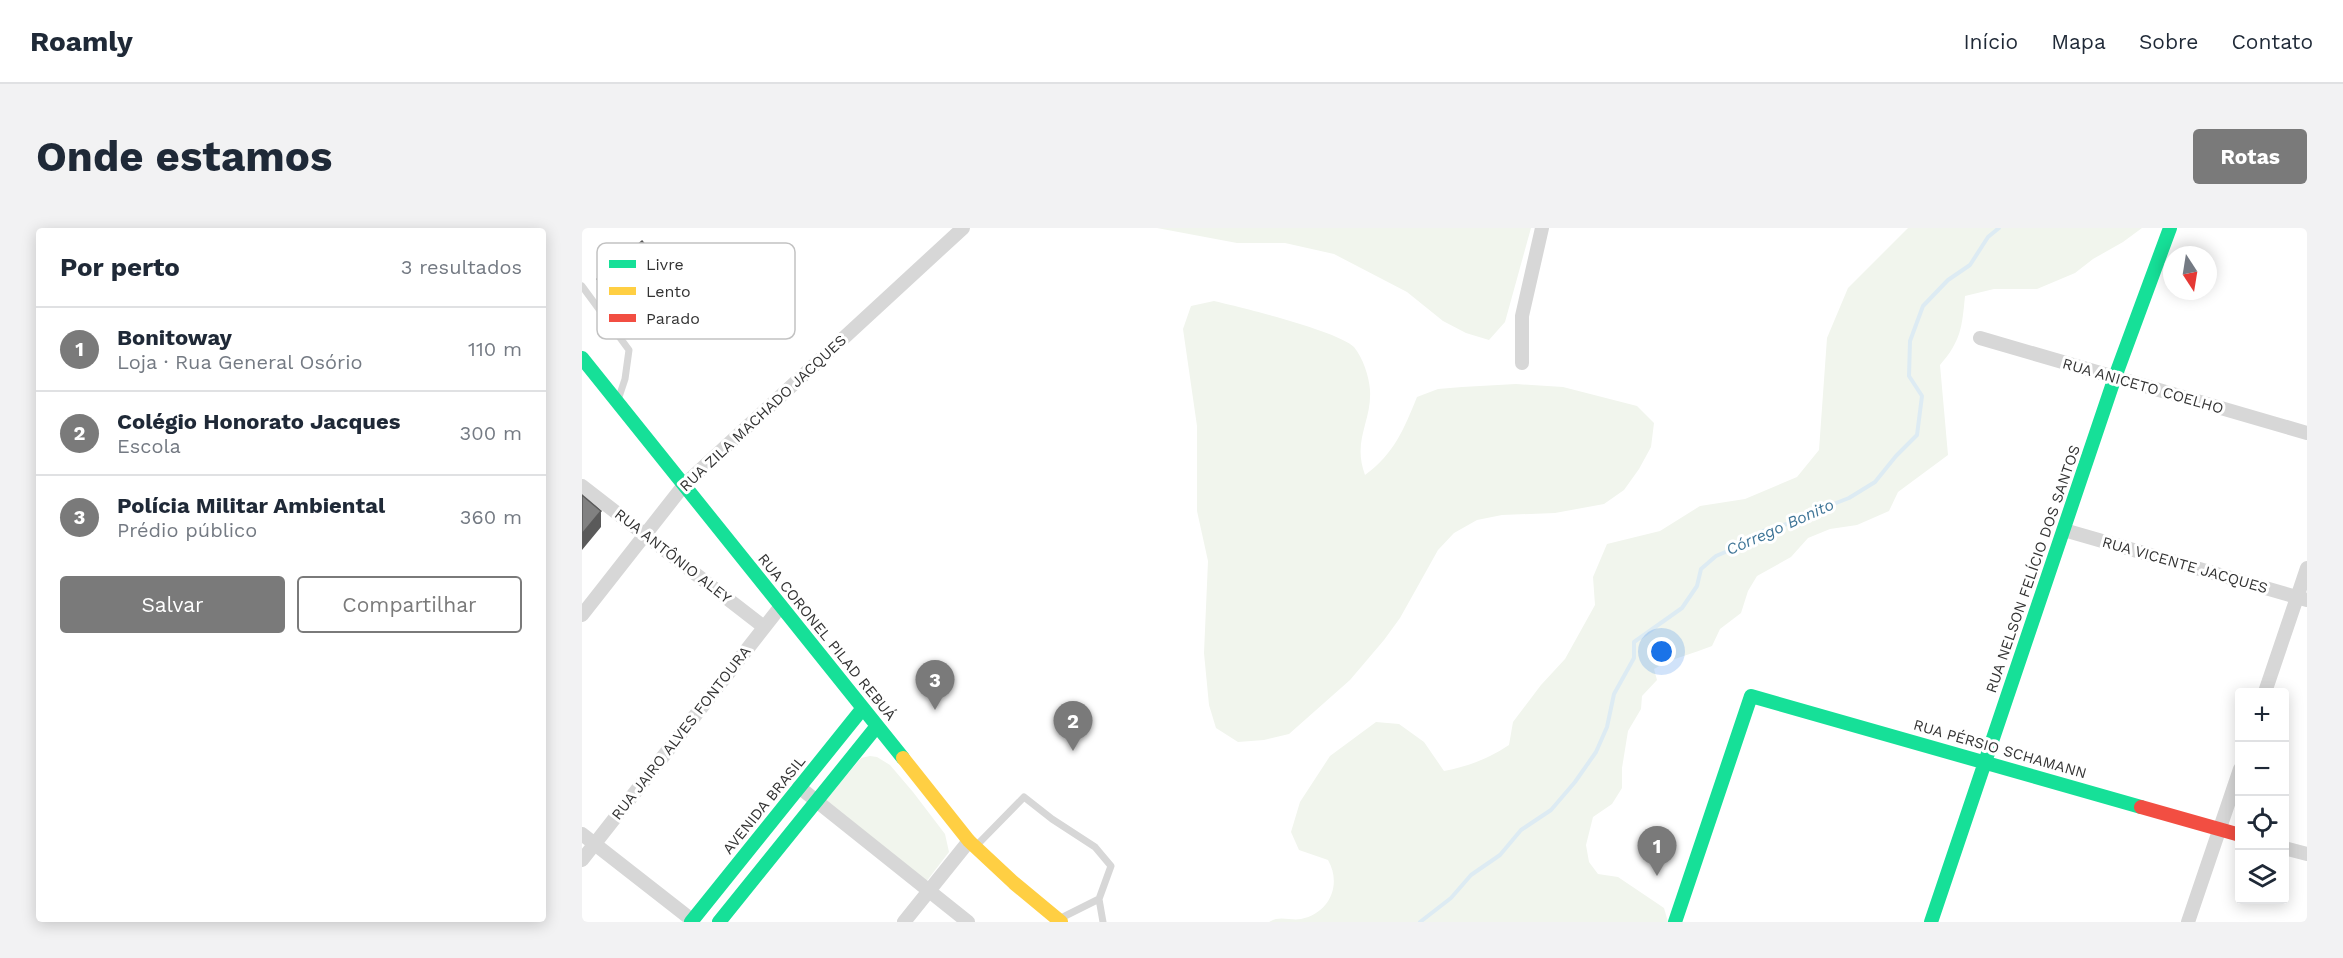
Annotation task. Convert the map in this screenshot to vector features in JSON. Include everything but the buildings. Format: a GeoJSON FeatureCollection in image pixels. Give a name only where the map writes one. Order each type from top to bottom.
{"type":"FeatureCollection","features":[{"type":"Feature","properties":{"kind":"street","name":"RUA ZILA MACHADO JACQUES"},"geometry":{"type":"LineString","coordinates":[[582,615],[684,485],[963,228]]}},
{"type":"Feature","properties":{"kind":"street"},"geometry":{"type":"LineString","coordinates":[[1522,363],[1521,316],[1542,228]]}},
{"type":"Feature","properties":{"kind":"street","name":"RUA NELSON FELÍCIO DOS SANTOS"},"geometry":{"type":"LineString","coordinates":[[1932,922],[2115,377],[2170,228]]}},
{"type":"Feature","properties":{"kind":"street","name":"RUA ANICETO COELHO"},"geometry":{"type":"LineString","coordinates":[[1980,338],[2307,433]]}},
{"type":"Feature","properties":{"kind":"street","name":"RUA CORONEL PILAD REBUÁ"},"geometry":{"type":"LineString","coordinates":[[584,364],[972,844],[1059,921]]}},
{"type":"Feature","properties":{"kind":"street","name":"RUA ANTÔNIO ALEY"},"geometry":{"type":"LineString","coordinates":[[582,486],[765,627]]}},
{"type":"Feature","properties":{"kind":"street","name":"RUA VICENTE JACQUES"},"geometry":{"type":"LineString","coordinates":[[2064,530],[2302,598]]}},
{"type":"Feature","properties":{"kind":"street"},"geometry":{"type":"LineString","coordinates":[[2267,688],[2302,598],[2307,568]]}},
{"type":"Feature","properties":{"kind":"street","name":"RUA JAIRO ALVES FONTOURA"},"geometry":{"type":"LineString","coordinates":[[582,860],[781,606]]}},
{"type":"Feature","properties":{"kind":"street","name":"RUA PÉRSIO SCHAMANN"},"geometry":{"type":"LineString","coordinates":[[1675,922],[1751,696],[2235,834]]}},
{"type":"Feature","properties":{"kind":"street","name":"AVENIDA BRASIL"},"geometry":{"type":"LineString","coordinates":[[691,921],[863,708]]}},
{"type":"Feature","properties":{"kind":"street"},"geometry":{"type":"LineString","coordinates":[[719,922],[877,726]]}},
{"type":"Feature","properties":{"kind":"street"},"geometry":{"type":"LineString","coordinates":[[2188,922],[2235,783]]}},
{"type":"Feature","properties":{"kind":"street"},"geometry":{"type":"LineString","coordinates":[[799,787],[968,922]]}},
{"type":"Feature","properties":{"kind":"street"},"geometry":{"type":"LineString","coordinates":[[582,834],[691,921]]}},
{"type":"Feature","properties":{"kind":"street"},"geometry":{"type":"LineString","coordinates":[[904,922],[972,844]]}},
{"type":"Feature","properties":{"kind":"street"},"geometry":{"type":"LineString","coordinates":[[2289,849],[2307,854]]}},
{"type":"Feature","properties":{"kind":"lane"},"geometry":{"type":"LineString","coordinates":[[582,286],[597,306]]}},
{"type":"Feature","properties":{"kind":"lane"},"geometry":{"type":"LineString","coordinates":[[617,402],[625,379],[629,350],[621,339]]}},
{"type":"Feature","properties":{"kind":"lane"},"geometry":{"type":"LineString","coordinates":[[972,844],[1024,797],[1052,819],[1095,847],[1111,866],[1099,899],[1103,922]]}},
{"type":"Feature","properties":{"kind":"lane"},"geometry":{"type":"LineString","coordinates":[[1059,921],[1099,899]]}},
{"type":"Feature","properties":{"kind":"shaded area"},"geometry":{"type":"Polygon","coordinates":[[[1157,228],[1531,228],[1505,322],[1489,340],[1466,333],[1443,321],[1407,292],[1334,254],[1285,243],[1237,243],[1157,228]]]}},
{"type":"Feature","properties":{"kind":"shaded area"},"geometry":{"type":"Polygon","coordinates":[[[1908,228],[2142,228],[2075,273],[2037,289],[1994,289],[1965,296],[1959,333],[1940,365],[1948,455],[1898,492],[1889,511],[1857,525],[1830,529],[1808,538],[1791,557],[1757,576],[1748,591],[1741,613],[1720,629],[1712,646],[1654,669],[1657,680],[1642,696],[1641,709],[1628,731],[1622,768],[1622,788],[1612,804],[1593,817],[1586,845],[1589,862],[1598,874],[1618,877],[1664,908],[1668,922],[1269,922],[1277,919],[1301,919],[1311,916],[1326,904],[1331,896],[1334,878],[1328,860],[1299,850],[1291,832],[1300,802],[1330,756],[1376,722],[1399,724],[1424,742],[1444,771],[1462,767],[1501,750],[1509,745],[1513,722],[1541,685],[1565,659],[1595,605],[1593,577],[1607,544],[1660,531],[1700,506],[1745,499],[1797,477],[1819,450],[1827,338],[1848,288],[1908,228]]]}},
{"type":"Feature","properties":{"kind":"shaded area"},"geometry":{"type":"Polygon","coordinates":[[[1214,301],[1310,327],[1354,347],[1365,367],[1370,390],[1370,401],[1361,441],[1365,475],[1391,450],[1417,397],[1438,389],[1516,384],[1563,387],[1637,406],[1654,423],[1651,447],[1624,490],[1604,504],[1555,513],[1502,515],[1477,520],[1454,533],[1438,550],[1400,618],[1350,680],[1289,734],[1264,740],[1238,742],[1216,728],[1209,705],[1204,653],[1208,561],[1197,511],[1197,426],[1183,329],[1191,306],[1214,301]]]}},
{"type":"Feature","properties":{"kind":"shaded area"},"geometry":{"type":"Polygon","coordinates":[[[877,757],[890,765],[945,834],[949,852],[926,882],[825,801],[861,758],[877,757]]]}},
{"type":"Feature","properties":{"kind":"waterway","name":"Córrego Bonito"},"geometry":{"type":"LineString","coordinates":[[1420,922],[1451,898],[1471,875],[1500,855],[1521,830],[1551,810],[1575,782],[1596,752],[1607,727],[1614,694],[1634,658],[1634,642],[1682,608],[1697,586],[1701,569],[1716,556],[1744,544],[1763,531],[1797,521],[1849,498],[1875,482],[1917,435],[1922,396],[1909,376],[1910,341],[1923,306],[1948,280],[1970,265],[1988,237],[1999,228]]}},
{"type":"Feature","properties":{"kind":"traffic: fast"},"geometry":{"type":"LineString","coordinates":[[1931,922],[2115,377],[2170,228]]}},
{"type":"Feature","properties":{"kind":"traffic: fast"},"geometry":{"type":"LineString","coordinates":[[582,358],[903,758]]}},
{"type":"Feature","properties":{"kind":"traffic: fast"},"geometry":{"type":"LineString","coordinates":[[1675,922],[1751,696],[2141,807]]}},
{"type":"Feature","properties":{"kind":"traffic: fast"},"geometry":{"type":"LineString","coordinates":[[691,922],[863,708]]}},
{"type":"Feature","properties":{"kind":"traffic: fast"},"geometry":{"type":"LineString","coordinates":[[719,922],[877,726]]}},
{"type":"Feature","properties":{"kind":"traffic: slow"},"geometry":{"type":"LineString","coordinates":[[903,758],[969,841],[1061,922]]}},
{"type":"Feature","properties":{"kind":"traffic: jam"},"geometry":{"type":"LineString","coordinates":[[2141,807],[2235,834]]}},
{"type":"Feature","properties":{"kind":"place","name":"Polícia Militar Ambiental"},"geometry":{"type":"Point","coordinates":[935,710]}},
{"type":"Feature","properties":{"kind":"place","name":"Colégio Honorato Jacques"},"geometry":{"type":"Point","coordinates":[1073,751]}},
{"type":"Feature","properties":{"kind":"place","name":"Bonitoway"},"geometry":{"type":"Point","coordinates":[1657,876]}}]}
